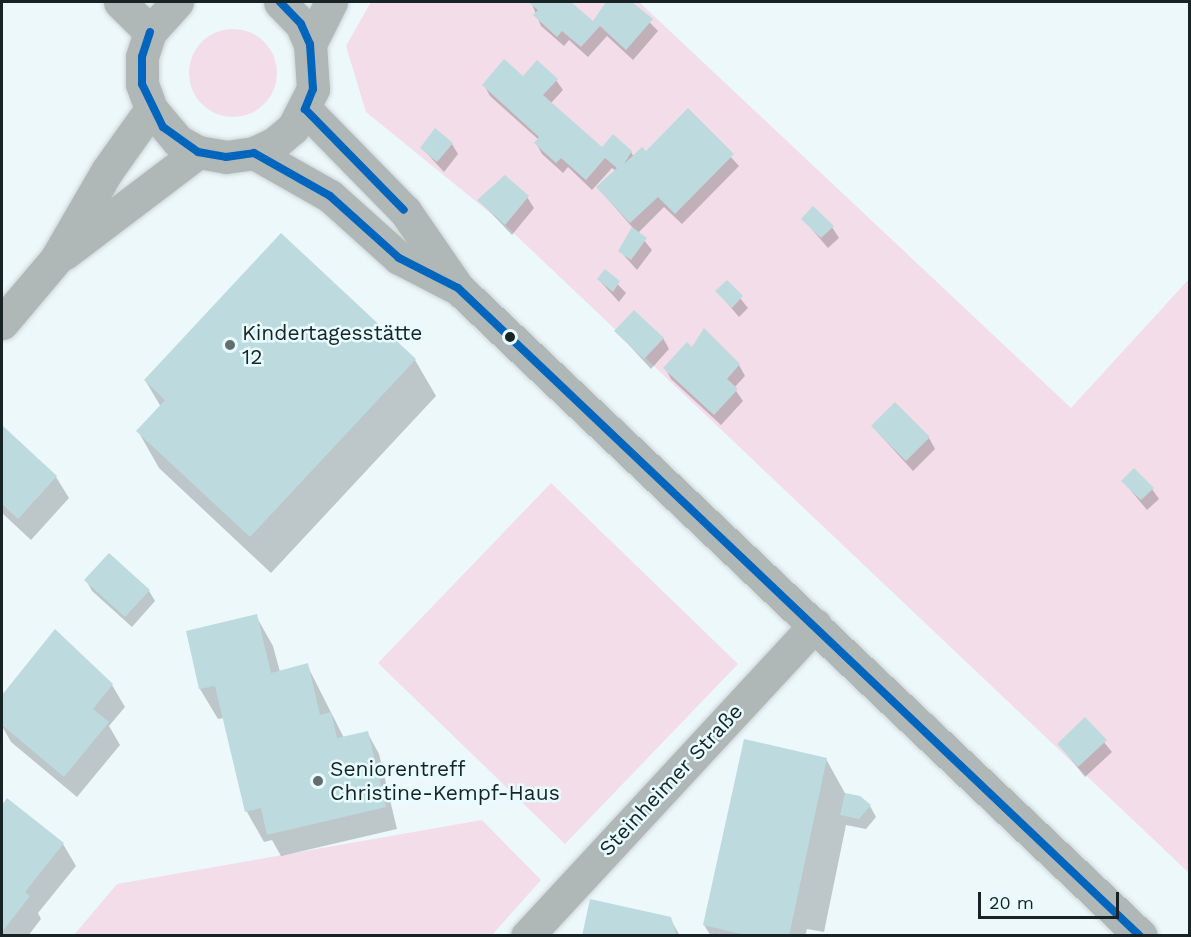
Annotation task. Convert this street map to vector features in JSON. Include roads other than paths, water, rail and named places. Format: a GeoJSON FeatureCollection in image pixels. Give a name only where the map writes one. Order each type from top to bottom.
{"type":"FeatureCollection","features":[{"type":"Feature","properties":{"kind":"street"},"geometry":{"type":"LineString","coordinates":[[120,2],[150,32]]}},
{"type":"Feature","properties":{"kind":"street"},"geometry":{"type":"LineString","coordinates":[[177,2],[150,32],[142,57],[142,84],[151,109],[178,141],[198,152],[226,157],[254,153],[275,143],[293,128],[305,109],[313,88],[310,44],[301,24],[280,2]]}},
{"type":"Feature","properties":{"kind":"street"},"geometry":{"type":"LineString","coordinates":[[310,44],[331,2]]}},
{"type":"Feature","properties":{"kind":"street"},"geometry":{"type":"LineString","coordinates":[[56,259],[107,171],[151,109]]}},
{"type":"Feature","properties":{"kind":"street"},"geometry":{"type":"LineString","coordinates":[[305,109],[405,211],[458,288],[1142,936]]}},
{"type":"Feature","properties":{"kind":"street"},"geometry":{"type":"LineString","coordinates":[[8,303],[56,259],[198,152]]}},
{"type":"Feature","properties":{"kind":"street"},"geometry":{"type":"LineString","coordinates":[[254,153],[330,196],[399,258],[458,288]]}},
{"type":"Feature","properties":{"kind":"street","name":"Steinheimer Straße"},"geometry":{"type":"LineString","coordinates":[[527,936],[815,625]]}},
{"type":"Feature","properties":{"kind":"place","name":"Kindertagesstätte 12"},"geometry":{"type":"Point","coordinates":[230,345]}},
{"type":"Feature","properties":{"kind":"place","name":"Seniorentreff Christine-Kempf-Haus"},"geometry":{"type":"Point","coordinates":[318,781]}}]}
